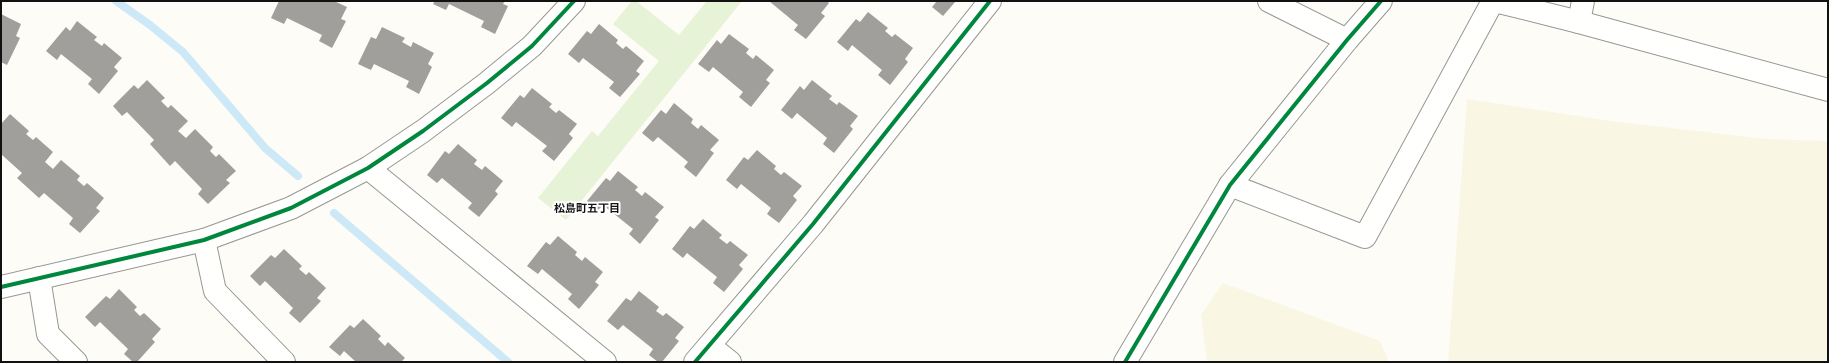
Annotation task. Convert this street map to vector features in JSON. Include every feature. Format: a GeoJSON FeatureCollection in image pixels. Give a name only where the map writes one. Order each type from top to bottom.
{"type":"FeatureCollection","features":[{"type":"Feature","properties":{"kind":"street"},"geometry":{"type":"LineString","coordinates":[[695,362],[813,224],[990,1]]}},
{"type":"Feature","properties":{"kind":"street"},"geometry":{"type":"LineString","coordinates":[[1269,1],[1347,40]]}},
{"type":"Feature","properties":{"kind":"street"},"geometry":{"type":"LineString","coordinates":[[1125,362],[1230,186],[1347,40],[1381,1]]}},
{"type":"Feature","properties":{"kind":"street"},"geometry":{"type":"LineString","coordinates":[[1230,186],[1365,237],[1494,1],[1581,11],[1828,90]]}},
{"type":"Feature","properties":{"kind":"street"},"geometry":{"type":"LineString","coordinates":[[1,287],[204,240],[291,208],[368,168],[423,131],[487,83],[532,46],[565,3]]}},
{"type":"Feature","properties":{"kind":"street"},"geometry":{"type":"LineString","coordinates":[[368,168],[605,362]]}},
{"type":"Feature","properties":{"kind":"street"},"geometry":{"type":"LineString","coordinates":[[204,240],[215,291],[284,362]]}},
{"type":"Feature","properties":{"kind":"street"},"geometry":{"type":"LineString","coordinates":[[39,278],[48,334],[76,362]]}},
{"type":"Feature","properties":{"kind":"street"},"geometry":{"type":"LineString","coordinates":[[710,346],[730,362]]}},
{"type":"Feature","properties":{"kind":"shaded area"},"geometry":{"type":"Polygon","coordinates":[[[1467,99],[1611,121],[1766,139],[1828,141],[1828,362],[1448,362],[1467,99]]]}},
{"type":"Feature","properties":{"kind":"shaded area"},"geometry":{"type":"Polygon","coordinates":[[[1223,283],[1380,341],[1389,362],[1207,362],[1201,315],[1223,283]]]}},
{"type":"Feature","properties":{"kind":"green space"},"geometry":{"type":"Polygon","coordinates":[[[632,1],[636,1],[679,35],[707,1],[742,1],[566,220],[538,198],[592,131],[598,136],[659,61],[613,24],[632,1]]]}},
{"type":"Feature","properties":{"kind":"building"},"geometry":{"type":"Polygon","coordinates":[[[279,1],[334,1],[347,7],[341,19],[346,21],[332,48],[319,41],[322,35],[287,18],[284,24],[271,18],[279,1]]]}},
{"type":"Feature","properties":{"kind":"building"},"geometry":{"type":"Polygon","coordinates":[[[435,1],[505,1],[503,4],[508,6],[495,34],[481,27],[484,21],[449,4],[446,10],[433,4],[435,1]]]}},
{"type":"Feature","properties":{"kind":"building"},"geometry":{"type":"Polygon","coordinates":[[[769,1],[827,1],[829,3],[821,13],[825,16],[806,39],[794,30],[798,25],[769,1]]]}},
{"type":"Feature","properties":{"kind":"building"},"geometry":{"type":"Polygon","coordinates":[[[937,1],[956,1],[943,16],[932,7],[937,1]]]}},
{"type":"Feature","properties":{"kind":"building"},"geometry":{"type":"Polygon","coordinates":[[[868,12],[888,28],[885,31],[892,37],[895,34],[913,48],[905,59],[908,62],[890,85],[878,75],[882,70],[852,45],[848,51],[837,42],[856,19],[860,22],[868,12]]]}},
{"type":"Feature","properties":{"kind":"building"},"geometry":{"type":"Polygon","coordinates":[[[1,14],[21,24],[16,36],[20,38],[7,65],[1,62],[1,14]]]}},
{"type":"Feature","properties":{"kind":"building"},"geometry":{"type":"Polygon","coordinates":[[[77,21],[97,37],[94,40],[102,46],[104,43],[122,58],[114,67],[118,71],[99,94],[88,84],[92,79],[61,54],[57,60],[46,51],[66,27],[70,31],[77,21]]]}},
{"type":"Feature","properties":{"kind":"building"},"geometry":{"type":"Polygon","coordinates":[[[599,24],[618,40],[616,43],[623,49],[626,46],[644,61],[636,71],[640,74],[620,97],[609,88],[614,82],[583,58],[579,63],[568,54],[587,31],[591,34],[599,24]]]}},
{"type":"Feature","properties":{"kind":"building"},"geometry":{"type":"Polygon","coordinates":[[[382,27],[405,38],[402,42],[411,47],[413,42],[434,53],[428,64],[432,67],[419,94],[406,87],[409,81],[374,64],[371,70],[358,64],[371,37],[376,39],[382,27]]]}},
{"type":"Feature","properties":{"kind":"building"},"geometry":{"type":"Polygon","coordinates":[[[729,34],[749,49],[746,53],[753,59],[756,55],[774,70],[766,80],[770,83],[751,107],[739,97],[743,92],[713,67],[709,72],[698,64],[717,40],[721,44],[729,34]]]}},
{"type":"Feature","properties":{"kind":"building"},"geometry":{"type":"Polygon","coordinates":[[[147,80],[165,98],[161,101],[168,108],[171,105],[188,121],[178,131],[186,138],[195,129],[213,147],[210,151],[216,157],[219,154],[236,171],[226,180],[230,183],[208,204],[198,194],[202,189],[175,161],[170,166],[150,144],[154,140],[127,112],[122,116],[113,106],[134,85],[138,89],[147,80]]]}},
{"type":"Feature","properties":{"kind":"building"},"geometry":{"type":"Polygon","coordinates":[[[812,80],[832,96],[829,99],[837,105],[839,102],[858,116],[850,126],[853,129],[834,153],[823,144],[827,138],[797,113],[792,119],[781,110],[800,86],[804,90],[812,80]]]}},
{"type":"Feature","properties":{"kind":"building"},"geometry":{"type":"Polygon","coordinates":[[[532,88],[552,104],[549,107],[556,113],[559,110],[577,124],[569,134],[573,138],[554,161],[542,151],[547,146],[516,122],[512,127],[501,118],[520,95],[524,98],[532,88]]]}},
{"type":"Feature","properties":{"kind":"building"},"geometry":{"type":"Polygon","coordinates":[[[674,103],[693,119],[691,123],[698,129],[701,125],[719,140],[710,150],[714,153],[696,177],[684,167],[688,162],[658,137],[653,142],[642,133],[661,110],[666,114],[674,103]]]}},
{"type":"Feature","properties":{"kind":"building"},"geometry":{"type":"Polygon","coordinates":[[[10,114],[29,131],[26,134],[33,140],[36,137],[53,152],[45,162],[53,169],[61,160],[80,176],[77,180],[84,186],[87,183],[104,198],[96,208],[100,211],[80,233],[69,224],[73,218],[44,193],[39,198],[17,178],[22,173],[1,154],[1,124],[10,114]]]}},
{"type":"Feature","properties":{"kind":"building"},"geometry":{"type":"Polygon","coordinates":[[[458,144],[477,160],[474,164],[482,170],[485,166],[503,181],[495,191],[498,194],[479,217],[468,208],[472,203],[442,178],[437,183],[427,175],[445,151],[449,154],[458,144]]]}},
{"type":"Feature","properties":{"kind":"building"},"geometry":{"type":"Polygon","coordinates":[[[757,150],[776,166],[774,169],[781,175],[784,172],[802,186],[793,196],[797,200],[779,223],[767,214],[771,208],[741,184],[737,189],[726,180],[744,157],[748,160],[757,150]]]}},
{"type":"Feature","properties":{"kind":"building"},"geometry":{"type":"Polygon","coordinates":[[[618,171],[638,187],[635,190],[642,196],[645,192],[664,207],[655,217],[659,220],[640,244],[629,234],[633,229],[603,205],[598,210],[587,201],[606,178],[610,181],[618,171]]]}},
{"type":"Feature","properties":{"kind":"building"},"geometry":{"type":"Polygon","coordinates":[[[703,219],[722,235],[719,238],[727,244],[730,241],[748,255],[739,265],[743,269],[724,292],[713,283],[717,277],[687,253],[683,258],[672,249],[690,226],[694,229],[703,219]]]}},
{"type":"Feature","properties":{"kind":"building"},"geometry":{"type":"Polygon","coordinates":[[[558,236],[577,252],[575,255],[582,261],[585,257],[603,272],[595,282],[599,285],[579,309],[568,299],[572,294],[542,269],[538,274],[527,266],[546,242],[550,245],[558,236]]]}},
{"type":"Feature","properties":{"kind":"building"},"geometry":{"type":"Polygon","coordinates":[[[284,249],[302,266],[299,269],[306,275],[309,272],[326,288],[317,298],[321,301],[300,323],[289,313],[293,308],[265,281],[260,286],[250,276],[271,255],[275,258],[284,249]]]}},
{"type":"Feature","properties":{"kind":"building"},"geometry":{"type":"Polygon","coordinates":[[[119,289],[137,307],[134,310],[140,316],[144,313],[161,329],[152,339],[155,342],[137,362],[133,362],[124,354],[128,349],[100,322],[95,327],[85,317],[106,296],[110,299],[119,289]]]}},
{"type":"Feature","properties":{"kind":"building"},"geometry":{"type":"Polygon","coordinates":[[[639,291],[659,307],[656,311],[663,316],[666,313],[684,327],[675,338],[679,341],[662,362],[658,362],[649,355],[653,349],[623,325],[618,330],[607,321],[626,298],[631,301],[639,291]]]}},
{"type":"Feature","properties":{"kind":"building"},"geometry":{"type":"Polygon","coordinates":[[[363,319],[381,336],[378,339],[385,346],[388,342],[405,358],[401,362],[356,362],[344,351],[340,356],[329,347],[350,325],[354,328],[363,319]]]}},
{"type":"Feature","properties":{"kind":"waterway"},"geometry":{"type":"LineString","coordinates":[[116,1],[150,25],[183,52],[265,148],[298,176]]}},
{"type":"Feature","properties":{"kind":"waterway"},"geometry":{"type":"LineString","coordinates":[[334,213],[508,362]]}},
{"type":"Feature","properties":{"kind":"cycle path"},"geometry":{"type":"LineString","coordinates":[[1,287],[204,240],[291,208],[368,168],[423,131],[487,83],[532,46],[574,1]]}},
{"type":"Feature","properties":{"kind":"cycle path"},"geometry":{"type":"LineString","coordinates":[[695,362],[813,224],[990,1]]}},
{"type":"Feature","properties":{"kind":"cycle path"},"geometry":{"type":"LineString","coordinates":[[1125,362],[1230,185],[1347,40],[1381,1]]}},
{"type":"Feature","properties":{"kind":"district","name":"松島町五丁目"},"geometry":{"type":"Point","coordinates":[587,207]}}]}
